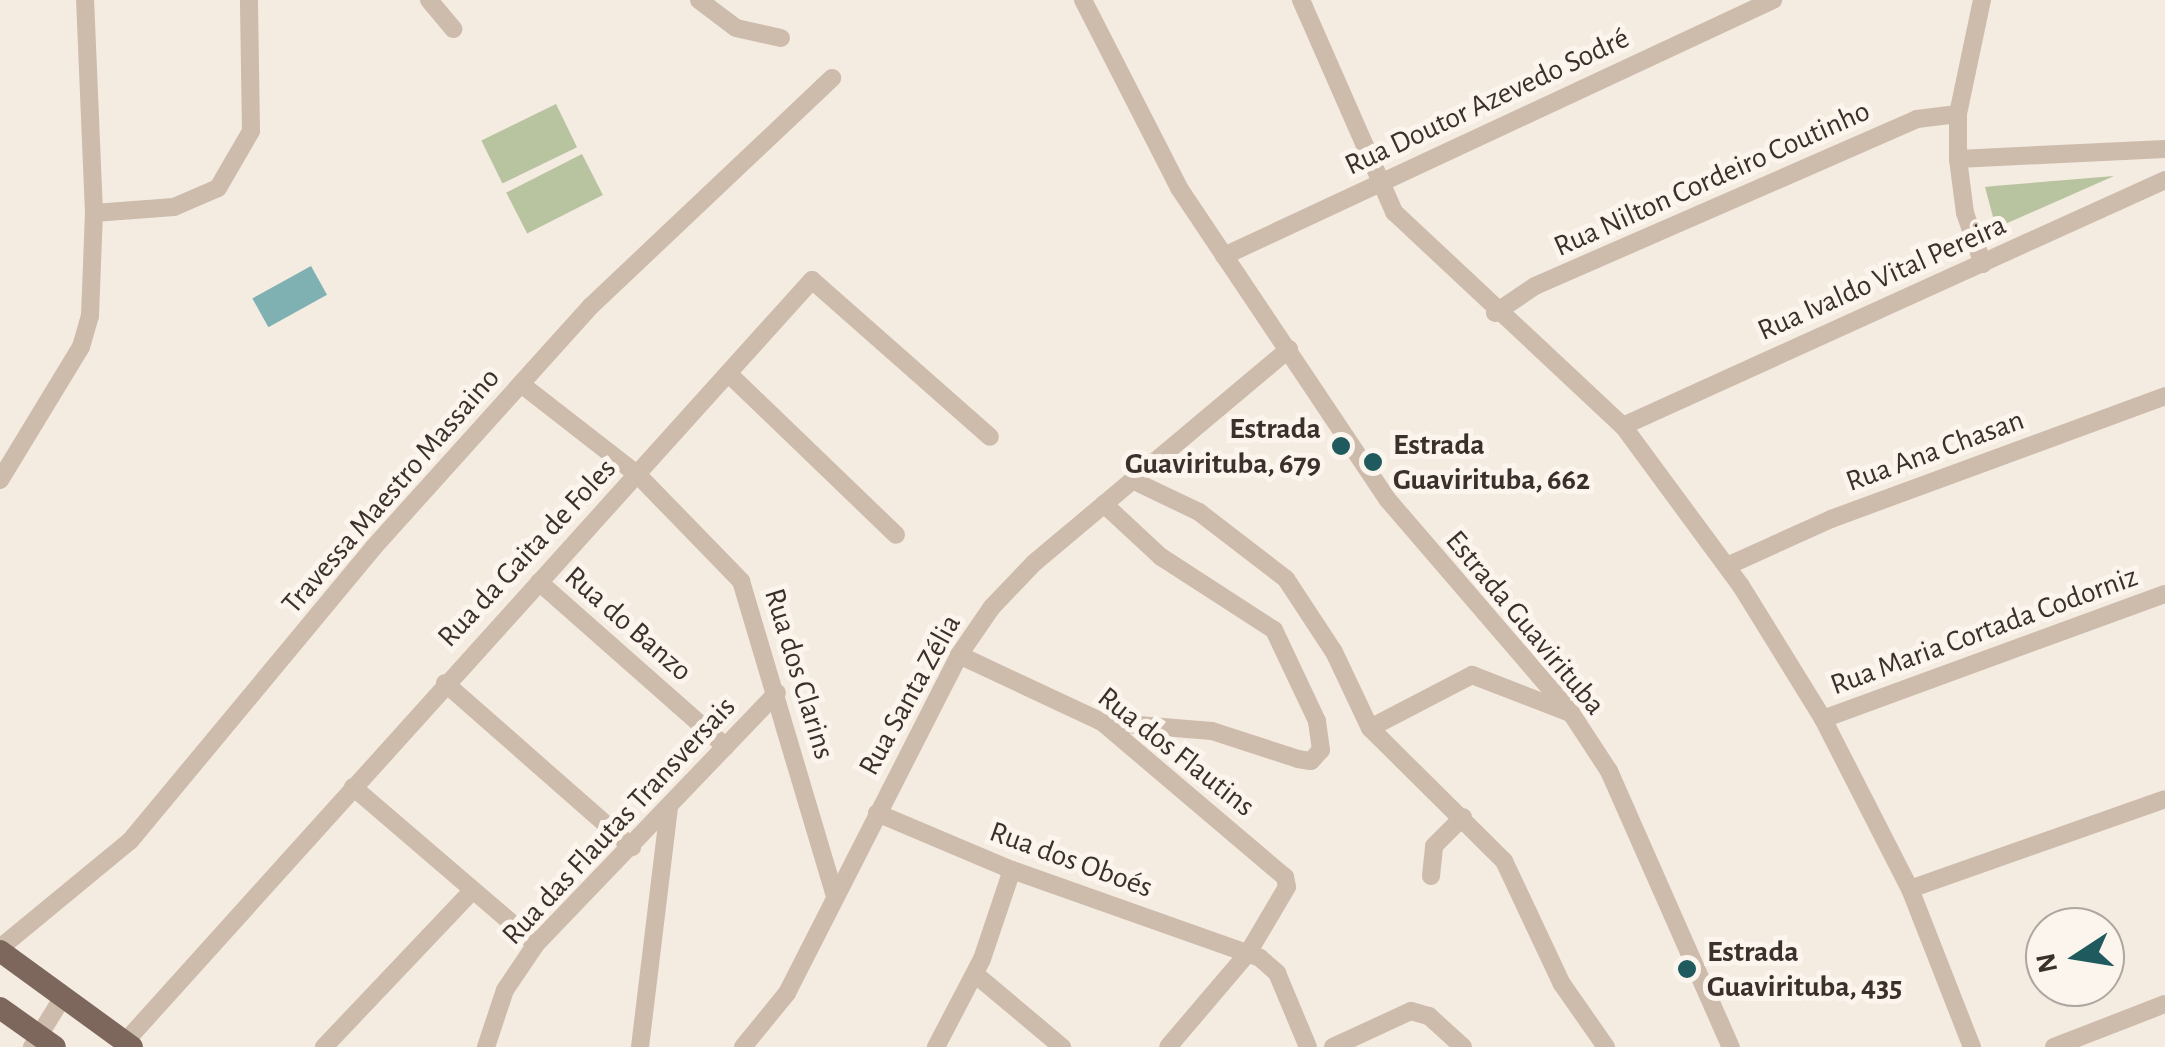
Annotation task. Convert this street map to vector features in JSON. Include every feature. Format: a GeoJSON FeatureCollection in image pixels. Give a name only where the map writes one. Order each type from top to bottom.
{"type":"FeatureCollection","features":[{"type":"Feature","properties":{"kind":"main road"},"geometry":{"type":"LineString","coordinates":[[0,950],[128,1044]]}},
{"type":"Feature","properties":{"kind":"main road"},"geometry":{"type":"LineString","coordinates":[[0,1008],[42,1043]]}},
{"type":"Feature","properties":{"kind":"street"},"geometry":{"type":"LineString","coordinates":[[0,480],[81,347],[90,316],[94,213],[85,0]]}},
{"type":"Feature","properties":{"kind":"street"},"geometry":{"type":"LineString","coordinates":[[94,213],[174,207],[218,188],[251,132],[248,0]]}},
{"type":"Feature","properties":{"kind":"street"},"geometry":{"type":"LineString","coordinates":[[429,0],[453,30]]}},
{"type":"Feature","properties":{"kind":"street"},"geometry":{"type":"LineString","coordinates":[[699,0],[736,28],[782,38]]}},
{"type":"Feature","properties":{"kind":"street","name":"Estrada Guavirituba"},"geometry":{"type":"LineString","coordinates":[[1083,0],[1179,188],[1388,500],[1571,713],[1609,771],[1731,1047]]}},
{"type":"Feature","properties":{"kind":"street"},"geometry":{"type":"LineString","coordinates":[[1301,0],[1379,182],[1409,230],[1622,426],[1727,566],[1822,719],[1910,889],[1972,1047]]}},
{"type":"Feature","properties":{"kind":"street","name":"Rua Doutor Azevedo Sodré"},"geometry":{"type":"LineString","coordinates":[[1224,256],[1773,0]]}},
{"type":"Feature","properties":{"kind":"street"},"geometry":{"type":"LineString","coordinates":[[1982,0],[1958,114],[1958,159],[1965,212],[1983,264]]}},
{"type":"Feature","properties":{"kind":"street","name":"Travessa Maestro Massaino"},"geometry":{"type":"LineString","coordinates":[[0,950],[130,841],[373,548],[602,295],[832,78]]}},
{"type":"Feature","properties":{"kind":"street","name":"Rua Nilton Cordeiro Coutinho"},"geometry":{"type":"LineString","coordinates":[[1496,313],[1536,286],[1917,119],[1958,114]]}},
{"type":"Feature","properties":{"kind":"street"},"geometry":{"type":"LineString","coordinates":[[1958,159],[2165,149]]}},
{"type":"Feature","properties":{"kind":"street","name":"Rua Ivaldo Vital Pereira"},"geometry":{"type":"LineString","coordinates":[[1622,426],[2165,180]]}},
{"type":"Feature","properties":{"kind":"street","name":"Rua da Gaita de Foles"},"geometry":{"type":"LineString","coordinates":[[128,1044],[352,786],[731,376],[812,280],[990,437]]}},
{"type":"Feature","properties":{"kind":"street","name":"Rua Santa Zélia"},"geometry":{"type":"LineString","coordinates":[[743,1047],[787,993],[876,813],[960,655],[992,607],[1104,504],[1288,349]]}},
{"type":"Feature","properties":{"kind":"street"},"geometry":{"type":"LineString","coordinates":[[731,376],[896,535]]}},
{"type":"Feature","properties":{"kind":"street","name":"Rua dos Clarins"},"geometry":{"type":"LineString","coordinates":[[521,384],[638,475],[741,580],[835,896]]}},
{"type":"Feature","properties":{"kind":"street","name":"Rua Ana Chasan"},"geometry":{"type":"LineString","coordinates":[[1727,566],[1831,519],[2165,396]]}},
{"type":"Feature","properties":{"kind":"street"},"geometry":{"type":"LineString","coordinates":[[1132,480],[1199,512],[1286,579],[1334,652],[1370,728],[1463,817],[1512,872],[1562,984],[1606,1047]]}},
{"type":"Feature","properties":{"kind":"street"},"geometry":{"type":"LineString","coordinates":[[1102,722],[1212,731],[1298,759],[1319,756],[1322,741],[1274,630],[1161,558],[1104,504]]}},
{"type":"Feature","properties":{"kind":"street","name":"Rua do Banzo"},"geometry":{"type":"LineString","coordinates":[[540,582],[726,747]]}},
{"type":"Feature","properties":{"kind":"street","name":"Rua Maria Cortada Codorniz"},"geometry":{"type":"LineString","coordinates":[[1822,719],[2165,594]]}},
{"type":"Feature","properties":{"kind":"street","name":"Rua dos Flautins"},"geometry":{"type":"LineString","coordinates":[[960,655],[1102,722],[1277,866],[1288,887],[1248,953]]}},
{"type":"Feature","properties":{"kind":"street"},"geometry":{"type":"LineString","coordinates":[[1370,728],[1472,675],[1571,713]]}},
{"type":"Feature","properties":{"kind":"street"},"geometry":{"type":"LineString","coordinates":[[445,683],[632,848]]}},
{"type":"Feature","properties":{"kind":"street","name":"Rua das Flautas Transversais"},"geometry":{"type":"LineString","coordinates":[[486,1047],[504,990],[536,944],[777,693]]}},
{"type":"Feature","properties":{"kind":"street"},"geometry":{"type":"LineString","coordinates":[[352,786],[536,944]]}},
{"type":"Feature","properties":{"kind":"street"},"geometry":{"type":"LineString","coordinates":[[1910,889],[2165,799]]}},
{"type":"Feature","properties":{"kind":"street"},"geometry":{"type":"LineString","coordinates":[[640,1047],[669,808]]}},
{"type":"Feature","properties":{"kind":"street","name":"Rua dos Oboés"},"geometry":{"type":"LineString","coordinates":[[876,813],[1012,870],[1248,953]]}},
{"type":"Feature","properties":{"kind":"street"},"geometry":{"type":"LineString","coordinates":[[1431,876],[1434,846],[1463,817]]}},
{"type":"Feature","properties":{"kind":"street"},"geometry":{"type":"LineString","coordinates":[[936,1047],[975,974],[1012,870]]}},
{"type":"Feature","properties":{"kind":"street"},"geometry":{"type":"LineString","coordinates":[[324,1047],[471,892]]}},
{"type":"Feature","properties":{"kind":"street"},"geometry":{"type":"LineString","coordinates":[[1168,1047],[1248,953],[1277,973],[1308,1047]]}},
{"type":"Feature","properties":{"kind":"street"},"geometry":{"type":"LineString","coordinates":[[975,974],[1056,1045]]}},
{"type":"Feature","properties":{"kind":"street"},"geometry":{"type":"LineString","coordinates":[[42,1043],[63,997]]}},
{"type":"Feature","properties":{"kind":"street"},"geometry":{"type":"LineString","coordinates":[[2054,1047],[2165,1004]]}},
{"type":"Feature","properties":{"kind":"street"},"geometry":{"type":"LineString","coordinates":[[1333,1047],[1411,1010],[1430,1016],[1464,1047]]}},
{"type":"Feature","properties":{"kind":"green space"},"geometry":{"type":"Polygon","coordinates":[[[556,104],[577,147],[502,184],[481,140],[556,104]]]}},
{"type":"Feature","properties":{"kind":"green space"},"geometry":{"type":"Polygon","coordinates":[[[582,154],[603,195],[527,234],[506,193],[582,154]]]}},
{"type":"Feature","properties":{"kind":"green space"},"geometry":{"type":"Polygon","coordinates":[[[2114,176],[1996,228],[1985,187],[1994,186],[2114,176]]]}},
{"type":"Feature","properties":{"kind":"water"},"geometry":{"type":"Polygon","coordinates":[[[311,266],[327,295],[268,327],[252,298],[311,266]]]}},
{"type":"Feature","properties":{"kind":"place","name":"Estrada Guavirituba, 679"},"geometry":{"type":"Point","coordinates":[1341,446]}},
{"type":"Feature","properties":{"kind":"place","name":"Estrada Guavirituba, 662"},"geometry":{"type":"Point","coordinates":[1373,462]}},
{"type":"Feature","properties":{"kind":"place","name":"Estrada Guavirituba, 435"},"geometry":{"type":"Point","coordinates":[1687,969]}}]}
